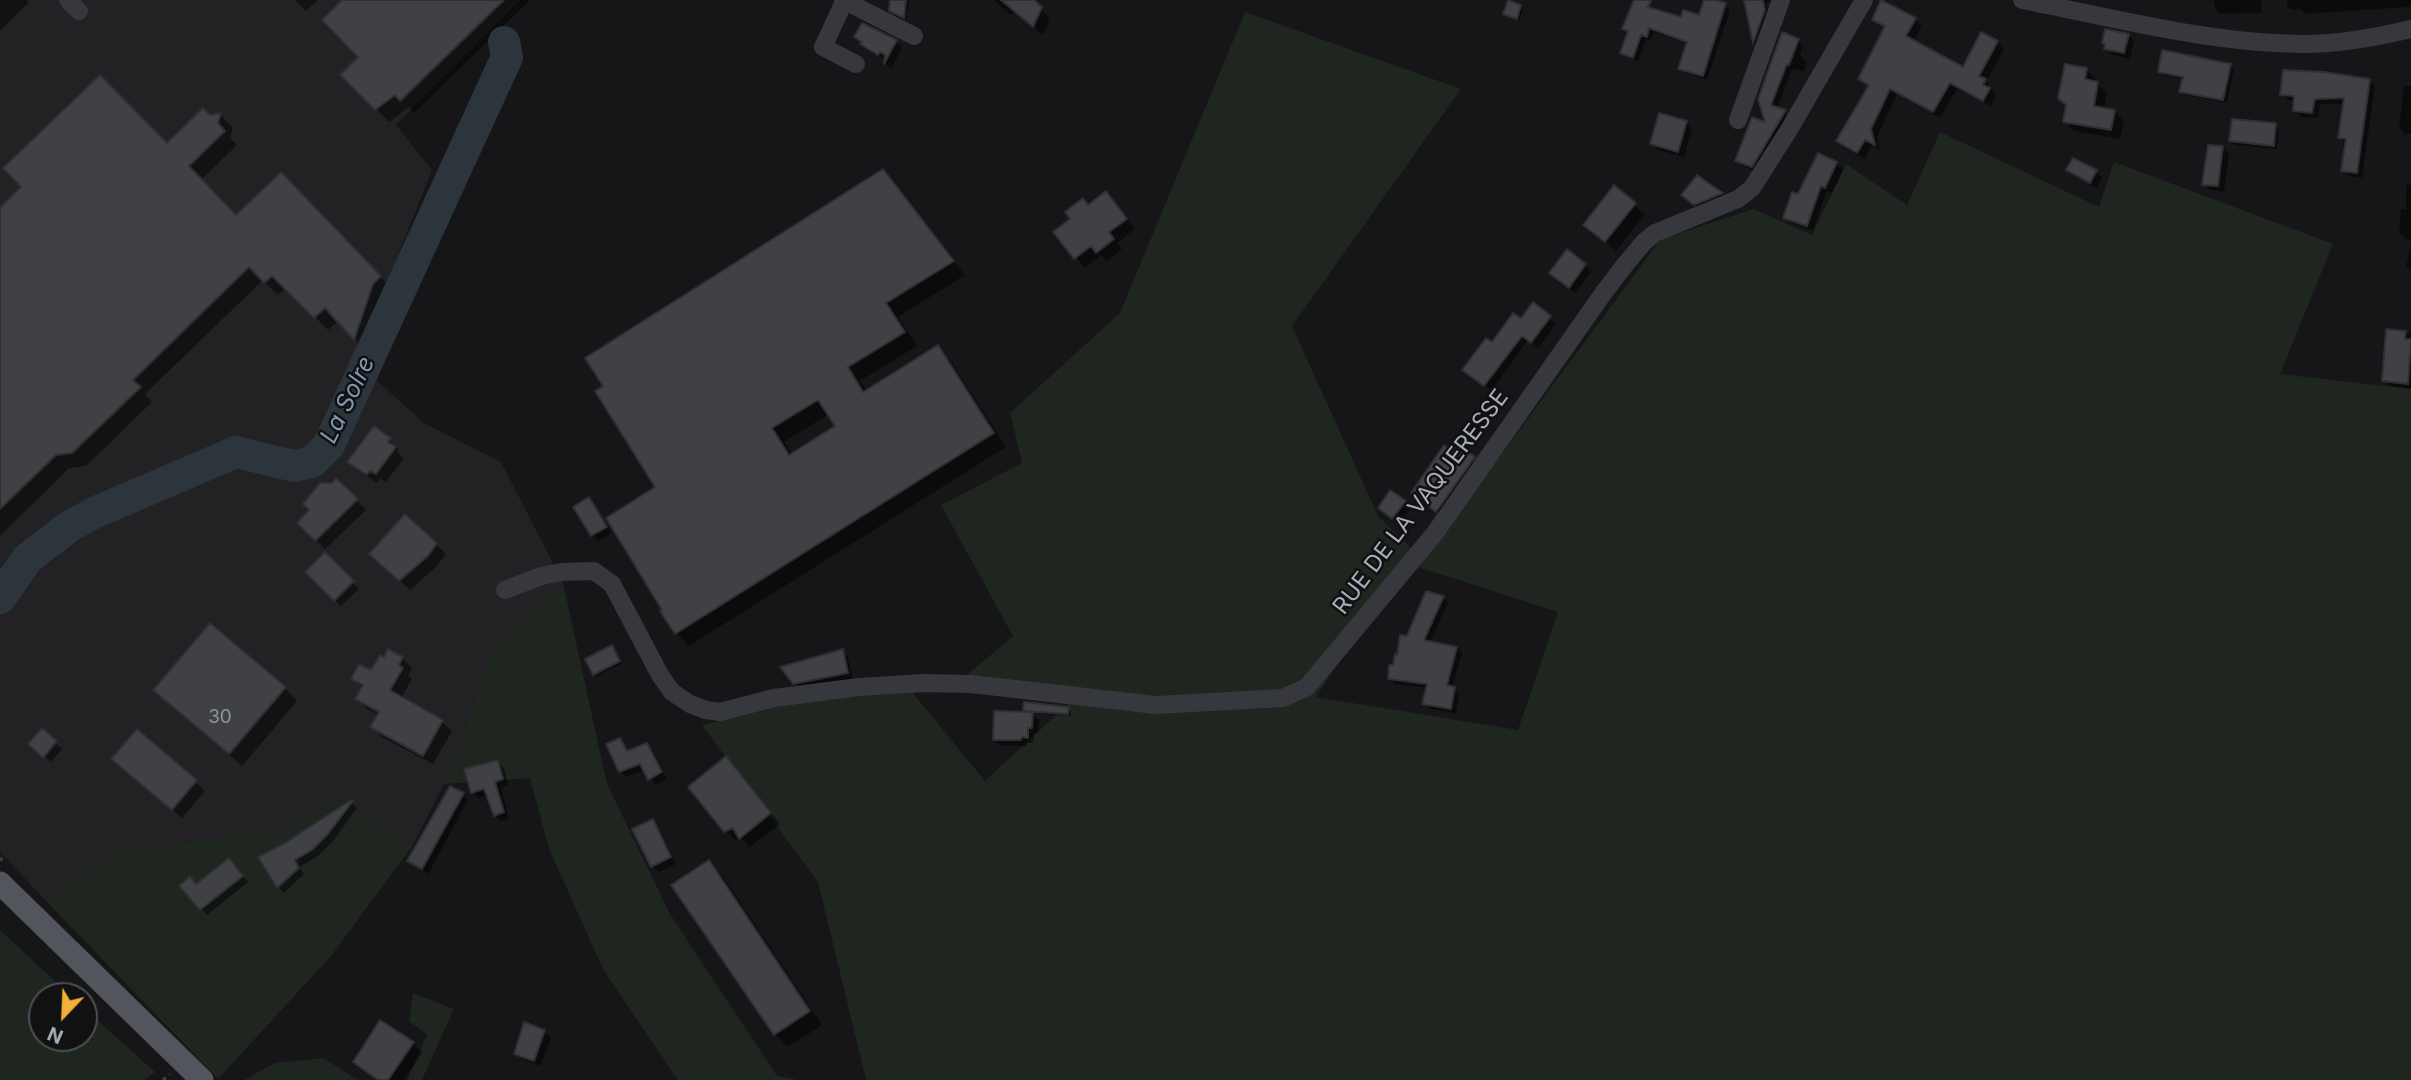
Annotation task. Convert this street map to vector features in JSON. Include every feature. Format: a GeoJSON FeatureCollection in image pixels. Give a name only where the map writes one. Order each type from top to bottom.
{"type":"FeatureCollection","features":[{"type":"Feature","properties":{"kind":"main road"},"geometry":{"type":"LineString","coordinates":[[0,883],[202,1080]]}},
{"type":"Feature","properties":{"kind":"street"},"geometry":{"type":"LineString","coordinates":[[1738,120],[1781,0]]}},
{"type":"Feature","properties":{"kind":"street","name":"RUE DE LA VAQUERESSE"},"geometry":{"type":"LineString","coordinates":[[505,590],[541,576],[561,572],[594,571],[612,584],[671,692],[690,704],[720,712],[774,698],[859,687],[923,683],[985,685],[1156,705],[1283,698],[1307,687],[1435,533],[1602,295],[1644,242],[1655,233],[1738,199],[1752,188],[1864,0]]}},
{"type":"Feature","properties":{"kind":"street"},"geometry":{"type":"LineString","coordinates":[[2022,0],[2199,34],[2258,42],[2334,42],[2411,29]]}},
{"type":"Feature","properties":{"kind":"street"},"geometry":{"type":"LineString","coordinates":[[856,64],[823,47],[844,1],[914,36]]}},
{"type":"Feature","properties":{"kind":"shaded area"},"geometry":{"type":"Polygon","coordinates":[[[0,0],[520,0],[396,125],[432,170],[359,353],[377,381],[424,423],[501,462],[563,583],[490,657],[444,784],[413,845],[339,800],[284,829],[119,851],[46,901],[0,852],[0,0]]]}},
{"type":"Feature","properties":{"kind":"shaded area"},"geometry":{"type":"Polygon","coordinates":[[[1245,12],[1461,89],[1292,326],[1378,516],[1412,549],[1316,697],[1518,730],[1558,612],[1418,567],[1661,239],[1754,209],[1812,235],[1846,164],[1907,205],[1940,132],[2099,207],[2114,162],[2333,244],[2280,374],[2411,389],[2411,1080],[866,1080],[818,882],[702,725],[811,697],[912,692],[985,781],[1069,703],[967,675],[1013,636],[941,505],[1022,463],[1010,413],[1120,313],[1245,12]]]}},
{"type":"Feature","properties":{"kind":"shaded area"},"geometry":{"type":"Polygon","coordinates":[[[563,583],[607,784],[670,914],[777,1076],[798,1080],[678,1080],[604,971],[549,849],[530,778],[444,784],[490,657],[563,583]]]}},
{"type":"Feature","properties":{"kind":"shaded area"},"geometry":{"type":"Polygon","coordinates":[[[339,800],[413,845],[331,956],[218,1079],[46,901],[119,851],[284,829],[339,800]]]}},
{"type":"Feature","properties":{"kind":"shaded area"},"geometry":{"type":"Polygon","coordinates":[[[0,930],[56,982],[28,982],[28,1052],[98,1052],[98,1021],[155,1072],[145,1080],[0,1080],[0,930]]]}},
{"type":"Feature","properties":{"kind":"shaded area"},"geometry":{"type":"Polygon","coordinates":[[[413,993],[454,1009],[422,1080],[407,1080],[427,1035],[409,1021],[413,993]]]}},
{"type":"Feature","properties":{"kind":"shaded area"},"geometry":{"type":"Polygon","coordinates":[[[323,1058],[358,1080],[244,1080],[275,1063],[323,1058]]]}},
{"type":"Feature","properties":{"kind":"building"},"geometry":{"type":"Polygon","coordinates":[[[342,0],[504,0],[400,101],[395,95],[375,110],[340,75],[358,57],[322,20],[342,0]]]}},
{"type":"Feature","properties":{"kind":"building"},"geometry":{"type":"Polygon","coordinates":[[[890,0],[906,0],[904,18],[889,11],[890,0]]]}},
{"type":"Feature","properties":{"kind":"building"},"geometry":{"type":"Polygon","coordinates":[[[1001,0],[1034,0],[1042,7],[1033,27],[1001,0]]]}},
{"type":"Feature","properties":{"kind":"building"},"geometry":{"type":"Polygon","coordinates":[[[1508,0],[1521,5],[1517,19],[1503,14],[1508,0]]]}},
{"type":"Feature","properties":{"kind":"building"},"geometry":{"type":"Polygon","coordinates":[[[1634,0],[1651,0],[1648,7],[1681,17],[1683,10],[1699,15],[1704,0],[1726,3],[1703,76],[1678,69],[1687,42],[1649,28],[1647,37],[1641,35],[1633,58],[1620,53],[1628,31],[1622,29],[1634,0]]]}},
{"type":"Feature","properties":{"kind":"building"},"geometry":{"type":"Polygon","coordinates":[[[1744,0],[1763,0],[1765,10],[1753,43],[1744,0]]]}},
{"type":"Feature","properties":{"kind":"building"},"geometry":{"type":"Polygon","coordinates":[[[1881,0],[1916,18],[1906,36],[1963,67],[1981,32],[1998,41],[1979,76],[1986,79],[1983,85],[1990,88],[1983,101],[1950,83],[1933,112],[1890,89],[1871,129],[1875,145],[1865,140],[1857,153],[1836,141],[1869,85],[1858,79],[1885,26],[1872,20],[1881,0]]]}},
{"type":"Feature","properties":{"kind":"building"},"geometry":{"type":"Polygon","coordinates":[[[862,23],[897,40],[884,64],[885,55],[880,52],[878,55],[854,37],[862,23]]]}},
{"type":"Feature","properties":{"kind":"building"},"geometry":{"type":"Polygon","coordinates":[[[2105,29],[2129,34],[2124,53],[2104,49],[2105,44],[2102,43],[2105,29]]]}},
{"type":"Feature","properties":{"kind":"building"},"geometry":{"type":"Polygon","coordinates":[[[1782,32],[1799,39],[1771,105],[1786,110],[1752,167],[1735,161],[1752,117],[1765,122],[1758,99],[1782,32]]]}},
{"type":"Feature","properties":{"kind":"building"},"geometry":{"type":"Polygon","coordinates":[[[2162,50],[2231,64],[2223,100],[2179,92],[2183,77],[2158,72],[2162,50]]]}},
{"type":"Feature","properties":{"kind":"building"},"geometry":{"type":"Polygon","coordinates":[[[2065,64],[2087,68],[2085,79],[2098,82],[2094,106],[2115,110],[2111,130],[2063,122],[2066,105],[2058,98],[2065,64]]]}},
{"type":"Feature","properties":{"kind":"building"},"geometry":{"type":"Polygon","coordinates":[[[2283,70],[2324,72],[2370,79],[2357,173],[2341,171],[2346,139],[2338,138],[2344,98],[2315,99],[2312,113],[2293,111],[2294,96],[2280,95],[2283,70]]]}},
{"type":"Feature","properties":{"kind":"building"},"geometry":{"type":"Polygon","coordinates":[[[100,75],[167,143],[203,108],[210,115],[221,113],[218,123],[225,131],[189,166],[236,215],[281,172],[381,276],[373,284],[354,340],[325,308],[314,318],[272,276],[264,283],[249,267],[133,380],[141,387],[72,453],[56,455],[0,509],[0,208],[21,187],[3,168],[100,75]]]}},
{"type":"Feature","properties":{"kind":"building"},"geometry":{"type":"Polygon","coordinates":[[[1659,113],[1687,121],[1678,152],[1650,144],[1659,113]]]}},
{"type":"Feature","properties":{"kind":"building"},"geometry":{"type":"Polygon","coordinates":[[[2232,119],[2276,123],[2274,146],[2229,141],[2232,119]]]}},
{"type":"Feature","properties":{"kind":"building"},"geometry":{"type":"Polygon","coordinates":[[[2208,145],[2223,146],[2218,186],[2202,185],[2208,145]]]}},
{"type":"Feature","properties":{"kind":"building"},"geometry":{"type":"Polygon","coordinates":[[[1818,153],[1837,162],[1825,188],[1821,186],[1807,226],[1783,218],[1792,192],[1798,194],[1818,153]]]}},
{"type":"Feature","properties":{"kind":"building"},"geometry":{"type":"Polygon","coordinates":[[[2073,158],[2097,170],[2090,183],[2066,170],[2073,158]]]}},
{"type":"Feature","properties":{"kind":"building"},"geometry":{"type":"Polygon","coordinates":[[[883,169],[954,261],[886,303],[905,332],[848,367],[863,392],[938,345],[994,433],[675,634],[606,518],[655,487],[595,391],[603,386],[585,358],[883,169]],[[818,400],[772,428],[789,455],[835,426],[818,400]]]}},
{"type":"Feature","properties":{"kind":"building"},"geometry":{"type":"Polygon","coordinates":[[[1697,175],[1723,193],[1694,205],[1681,195],[1697,175]]]}},
{"type":"Feature","properties":{"kind":"building"},"geometry":{"type":"Polygon","coordinates":[[[1614,185],[1636,203],[1605,242],[1583,225],[1614,185]]]}},
{"type":"Feature","properties":{"kind":"building"},"geometry":{"type":"Polygon","coordinates":[[[1106,191],[1127,219],[1109,232],[1114,239],[1096,253],[1091,246],[1074,259],[1053,232],[1070,219],[1065,212],[1083,198],[1088,205],[1106,191]]]}},
{"type":"Feature","properties":{"kind":"building"},"geometry":{"type":"Polygon","coordinates":[[[1567,249],[1586,264],[1569,288],[1549,273],[1567,249]]]}},
{"type":"Feature","properties":{"kind":"building"},"geometry":{"type":"Polygon","coordinates":[[[1533,302],[1551,316],[1531,343],[1522,336],[1484,386],[1462,370],[1486,338],[1492,342],[1513,313],[1521,318],[1533,302]]]}},
{"type":"Feature","properties":{"kind":"building"},"geometry":{"type":"Polygon","coordinates":[[[2386,329],[2406,331],[2405,339],[2411,339],[2408,384],[2382,381],[2386,329]]]}},
{"type":"Feature","properties":{"kind":"building"},"geometry":{"type":"Polygon","coordinates":[[[374,426],[391,438],[388,442],[396,447],[376,474],[370,471],[367,475],[347,462],[374,426]]]}},
{"type":"Feature","properties":{"kind":"building"},"geometry":{"type":"Polygon","coordinates":[[[1444,445],[1453,452],[1459,445],[1475,457],[1436,512],[1411,493],[1444,445]]]}},
{"type":"Feature","properties":{"kind":"building"},"geometry":{"type":"Polygon","coordinates":[[[336,478],[358,499],[315,541],[297,523],[309,510],[303,504],[320,483],[332,483],[336,478]]]}},
{"type":"Feature","properties":{"kind":"building"},"geometry":{"type":"Polygon","coordinates":[[[1390,490],[1406,501],[1392,519],[1378,508],[1390,490]]]}},
{"type":"Feature","properties":{"kind":"building"},"geometry":{"type":"Polygon","coordinates":[[[589,497],[607,527],[591,536],[573,507],[589,497]]]}},
{"type":"Feature","properties":{"kind":"building"},"geometry":{"type":"Polygon","coordinates":[[[405,514],[437,543],[428,556],[399,581],[369,554],[405,514]]]}},
{"type":"Feature","properties":{"kind":"building"},"geometry":{"type":"Polygon","coordinates":[[[325,552],[354,581],[334,601],[305,572],[325,552]]]}},
{"type":"Feature","properties":{"kind":"building"},"geometry":{"type":"Polygon","coordinates":[[[1426,591],[1444,596],[1424,640],[1457,647],[1447,685],[1455,687],[1451,709],[1422,704],[1427,684],[1388,679],[1389,665],[1393,665],[1395,654],[1397,655],[1400,635],[1407,636],[1426,591]]]}},
{"type":"Feature","properties":{"kind":"building"},"geometry":{"type":"Polygon","coordinates":[[[210,623],[286,687],[229,754],[153,690],[210,623]]]}},
{"type":"Feature","properties":{"kind":"building"},"geometry":{"type":"Polygon","coordinates":[[[612,645],[620,661],[593,675],[585,659],[612,645]]]}},
{"type":"Feature","properties":{"kind":"building"},"geometry":{"type":"Polygon","coordinates":[[[388,649],[403,657],[399,665],[403,668],[390,690],[443,720],[423,756],[370,727],[379,712],[355,699],[363,685],[351,679],[359,664],[371,670],[380,655],[384,657],[388,649]]]}},
{"type":"Feature","properties":{"kind":"building"},"geometry":{"type":"Polygon","coordinates":[[[843,649],[848,673],[793,684],[780,667],[843,649]]]}},
{"type":"Feature","properties":{"kind":"building"},"geometry":{"type":"Polygon","coordinates":[[[1024,702],[1069,707],[1068,714],[1023,711],[1024,702]]]}},
{"type":"Feature","properties":{"kind":"building"},"geometry":{"type":"Polygon","coordinates":[[[994,711],[1033,712],[1028,738],[993,740],[994,711]]]}},
{"type":"Feature","properties":{"kind":"building"},"geometry":{"type":"Polygon","coordinates":[[[42,728],[57,741],[43,758],[28,744],[42,728]]]}},
{"type":"Feature","properties":{"kind":"building"},"geometry":{"type":"Polygon","coordinates":[[[137,729],[197,780],[172,810],[111,759],[137,729]]]}},
{"type":"Feature","properties":{"kind":"building"},"geometry":{"type":"Polygon","coordinates":[[[620,738],[627,751],[647,743],[662,772],[648,780],[640,764],[619,772],[606,744],[620,738]]]}},
{"type":"Feature","properties":{"kind":"building"},"geometry":{"type":"Polygon","coordinates":[[[726,756],[771,813],[739,839],[733,828],[724,832],[688,787],[726,756]]]}},
{"type":"Feature","properties":{"kind":"building"},"geometry":{"type":"Polygon","coordinates":[[[498,760],[503,779],[495,782],[504,812],[494,816],[484,789],[471,793],[464,769],[498,760]]]}},
{"type":"Feature","properties":{"kind":"building"},"geometry":{"type":"Polygon","coordinates":[[[450,786],[464,793],[422,869],[407,861],[450,786]]]}},
{"type":"Feature","properties":{"kind":"building"},"geometry":{"type":"Polygon","coordinates":[[[353,801],[328,834],[312,850],[295,860],[299,868],[277,888],[258,857],[285,843],[353,801]]]}},
{"type":"Feature","properties":{"kind":"building"},"geometry":{"type":"Polygon","coordinates":[[[653,819],[671,857],[651,867],[632,829],[653,819]]]}},
{"type":"Feature","properties":{"kind":"building"},"geometry":{"type":"Polygon","coordinates":[[[229,858],[243,876],[200,910],[179,886],[190,876],[196,884],[229,858]]]}},
{"type":"Feature","properties":{"kind":"building"},"geometry":{"type":"Polygon","coordinates":[[[709,860],[810,1011],[774,1035],[671,885],[709,860]]]}},
{"type":"Feature","properties":{"kind":"building"},"geometry":{"type":"Polygon","coordinates":[[[380,1020],[414,1042],[388,1080],[378,1080],[353,1062],[380,1020]]]}},
{"type":"Feature","properties":{"kind":"building"},"geometry":{"type":"Polygon","coordinates":[[[524,1022],[545,1030],[534,1061],[514,1054],[524,1022]]]}},
{"type":"Feature","properties":{"kind":"waterway","name":"La Solre"},"geometry":{"type":"LineString","coordinates":[[0,598],[28,558],[70,526],[96,512],[236,452],[294,466],[312,462],[329,445],[507,57],[504,42]]}}]}
